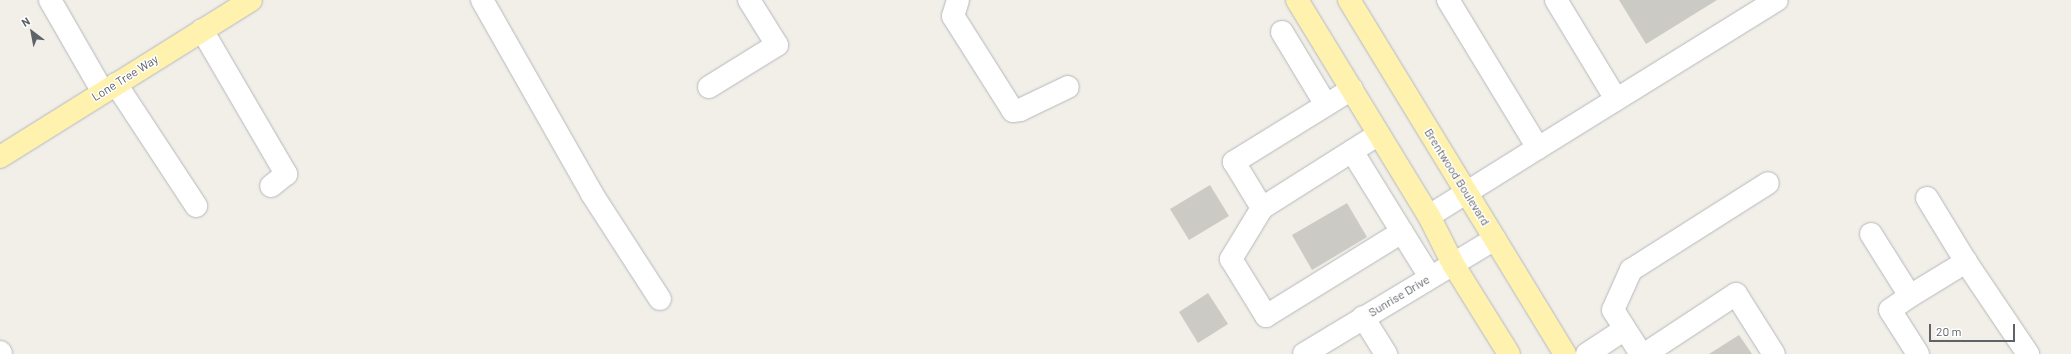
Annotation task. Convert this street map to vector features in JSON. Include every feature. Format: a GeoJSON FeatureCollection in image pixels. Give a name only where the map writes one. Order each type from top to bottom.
{"type":"FeatureCollection","features":[{"type":"Feature","properties":{"kind":"main road","name":"Lone Tree Way"},"geometry":{"type":"LineString","coordinates":[[0,157],[251,0]]}},
{"type":"Feature","properties":{"kind":"main road"},"geometry":{"type":"LineString","coordinates":[[1297,0],[1429,216],[1453,264],[1510,354]]}},
{"type":"Feature","properties":{"kind":"main road","name":"Brentwood Boulevard"},"geometry":{"type":"LineString","coordinates":[[1349,0],[1565,354]]}},
{"type":"Feature","properties":{"kind":"street"},"geometry":{"type":"LineString","coordinates":[[50,0],[110,88],[196,206]]}},
{"type":"Feature","properties":{"kind":"street"},"geometry":{"type":"LineString","coordinates":[[482,0],[592,194],[660,299]]}},
{"type":"Feature","properties":{"kind":"street"},"geometry":{"type":"LineString","coordinates":[[709,87],[777,45],[749,0]]}},
{"type":"Feature","properties":{"kind":"street"},"geometry":{"type":"LineString","coordinates":[[958,0],[953,16],[1013,111],[1020,110],[1068,87]]}},
{"type":"Feature","properties":{"kind":"street"},"geometry":{"type":"LineString","coordinates":[[1448,0],[1538,148]]}},
{"type":"Feature","properties":{"kind":"street"},"geometry":{"type":"LineString","coordinates":[[1556,0],[1616,99]]}},
{"type":"Feature","properties":{"kind":"street"},"geometry":{"type":"LineString","coordinates":[[1429,216],[1777,0]]}},
{"type":"Feature","properties":{"kind":"street"},"geometry":{"type":"LineString","coordinates":[[202,30],[286,174],[270,186]]}},
{"type":"Feature","properties":{"kind":"street"},"geometry":{"type":"LineString","coordinates":[[1282,32],[1326,105]]}},
{"type":"Feature","properties":{"kind":"street"},"geometry":{"type":"LineString","coordinates":[[1262,208],[1234,162],[1352,89]]}},
{"type":"Feature","properties":{"kind":"street"},"geometry":{"type":"LineString","coordinates":[[1379,134],[1262,208],[1230,259],[1266,316],[1402,232]]}},
{"type":"Feature","properties":{"kind":"street"},"geometry":{"type":"LineString","coordinates":[[1352,151],[1430,277]]}},
{"type":"Feature","properties":{"kind":"street"},"geometry":{"type":"LineString","coordinates":[[1641,354],[1613,310],[1631,270],[1768,183]]}},
{"type":"Feature","properties":{"kind":"street"},"geometry":{"type":"LineString","coordinates":[[1927,198],[1966,262],[2028,354]]}},
{"type":"Feature","properties":{"kind":"street"},"geometry":{"type":"LineString","coordinates":[[1871,234],[1910,296]]}},
{"type":"Feature","properties":{"kind":"street","name":"Sunrise Drive"},"geometry":{"type":"LineString","coordinates":[[1304,354],[1495,239]]}},
{"type":"Feature","properties":{"kind":"street"},"geometry":{"type":"LineString","coordinates":[[1918,354],[1890,310],[1966,262]]}},
{"type":"Feature","properties":{"kind":"street"},"geometry":{"type":"LineString","coordinates":[[1645,354],[1736,294],[1774,354]]}},
{"type":"Feature","properties":{"kind":"street"},"geometry":{"type":"LineString","coordinates":[[1363,318],[1386,354]]}},
{"type":"Feature","properties":{"kind":"street"},"geometry":{"type":"LineString","coordinates":[[1587,354],[1626,329]]}},
{"type":"Feature","properties":{"kind":"building"},"geometry":{"type":"Polygon","coordinates":[[[1619,0],[1717,0],[1646,44],[1619,0]]]}},
{"type":"Feature","properties":{"kind":"building"},"geometry":{"type":"Polygon","coordinates":[[[1210,185],[1229,216],[1189,240],[1170,209],[1210,185]]]}},
{"type":"Feature","properties":{"kind":"building"},"geometry":{"type":"Polygon","coordinates":[[[1347,203],[1367,237],[1312,270],[1292,235],[1347,203]]]}},
{"type":"Feature","properties":{"kind":"building"},"geometry":{"type":"Polygon","coordinates":[[[1208,293],[1228,324],[1198,343],[1179,312],[1208,293]]]}},
{"type":"Feature","properties":{"kind":"building"},"geometry":{"type":"Polygon","coordinates":[[[1739,335],[1752,354],[1709,354],[1739,335]]]}}]}
